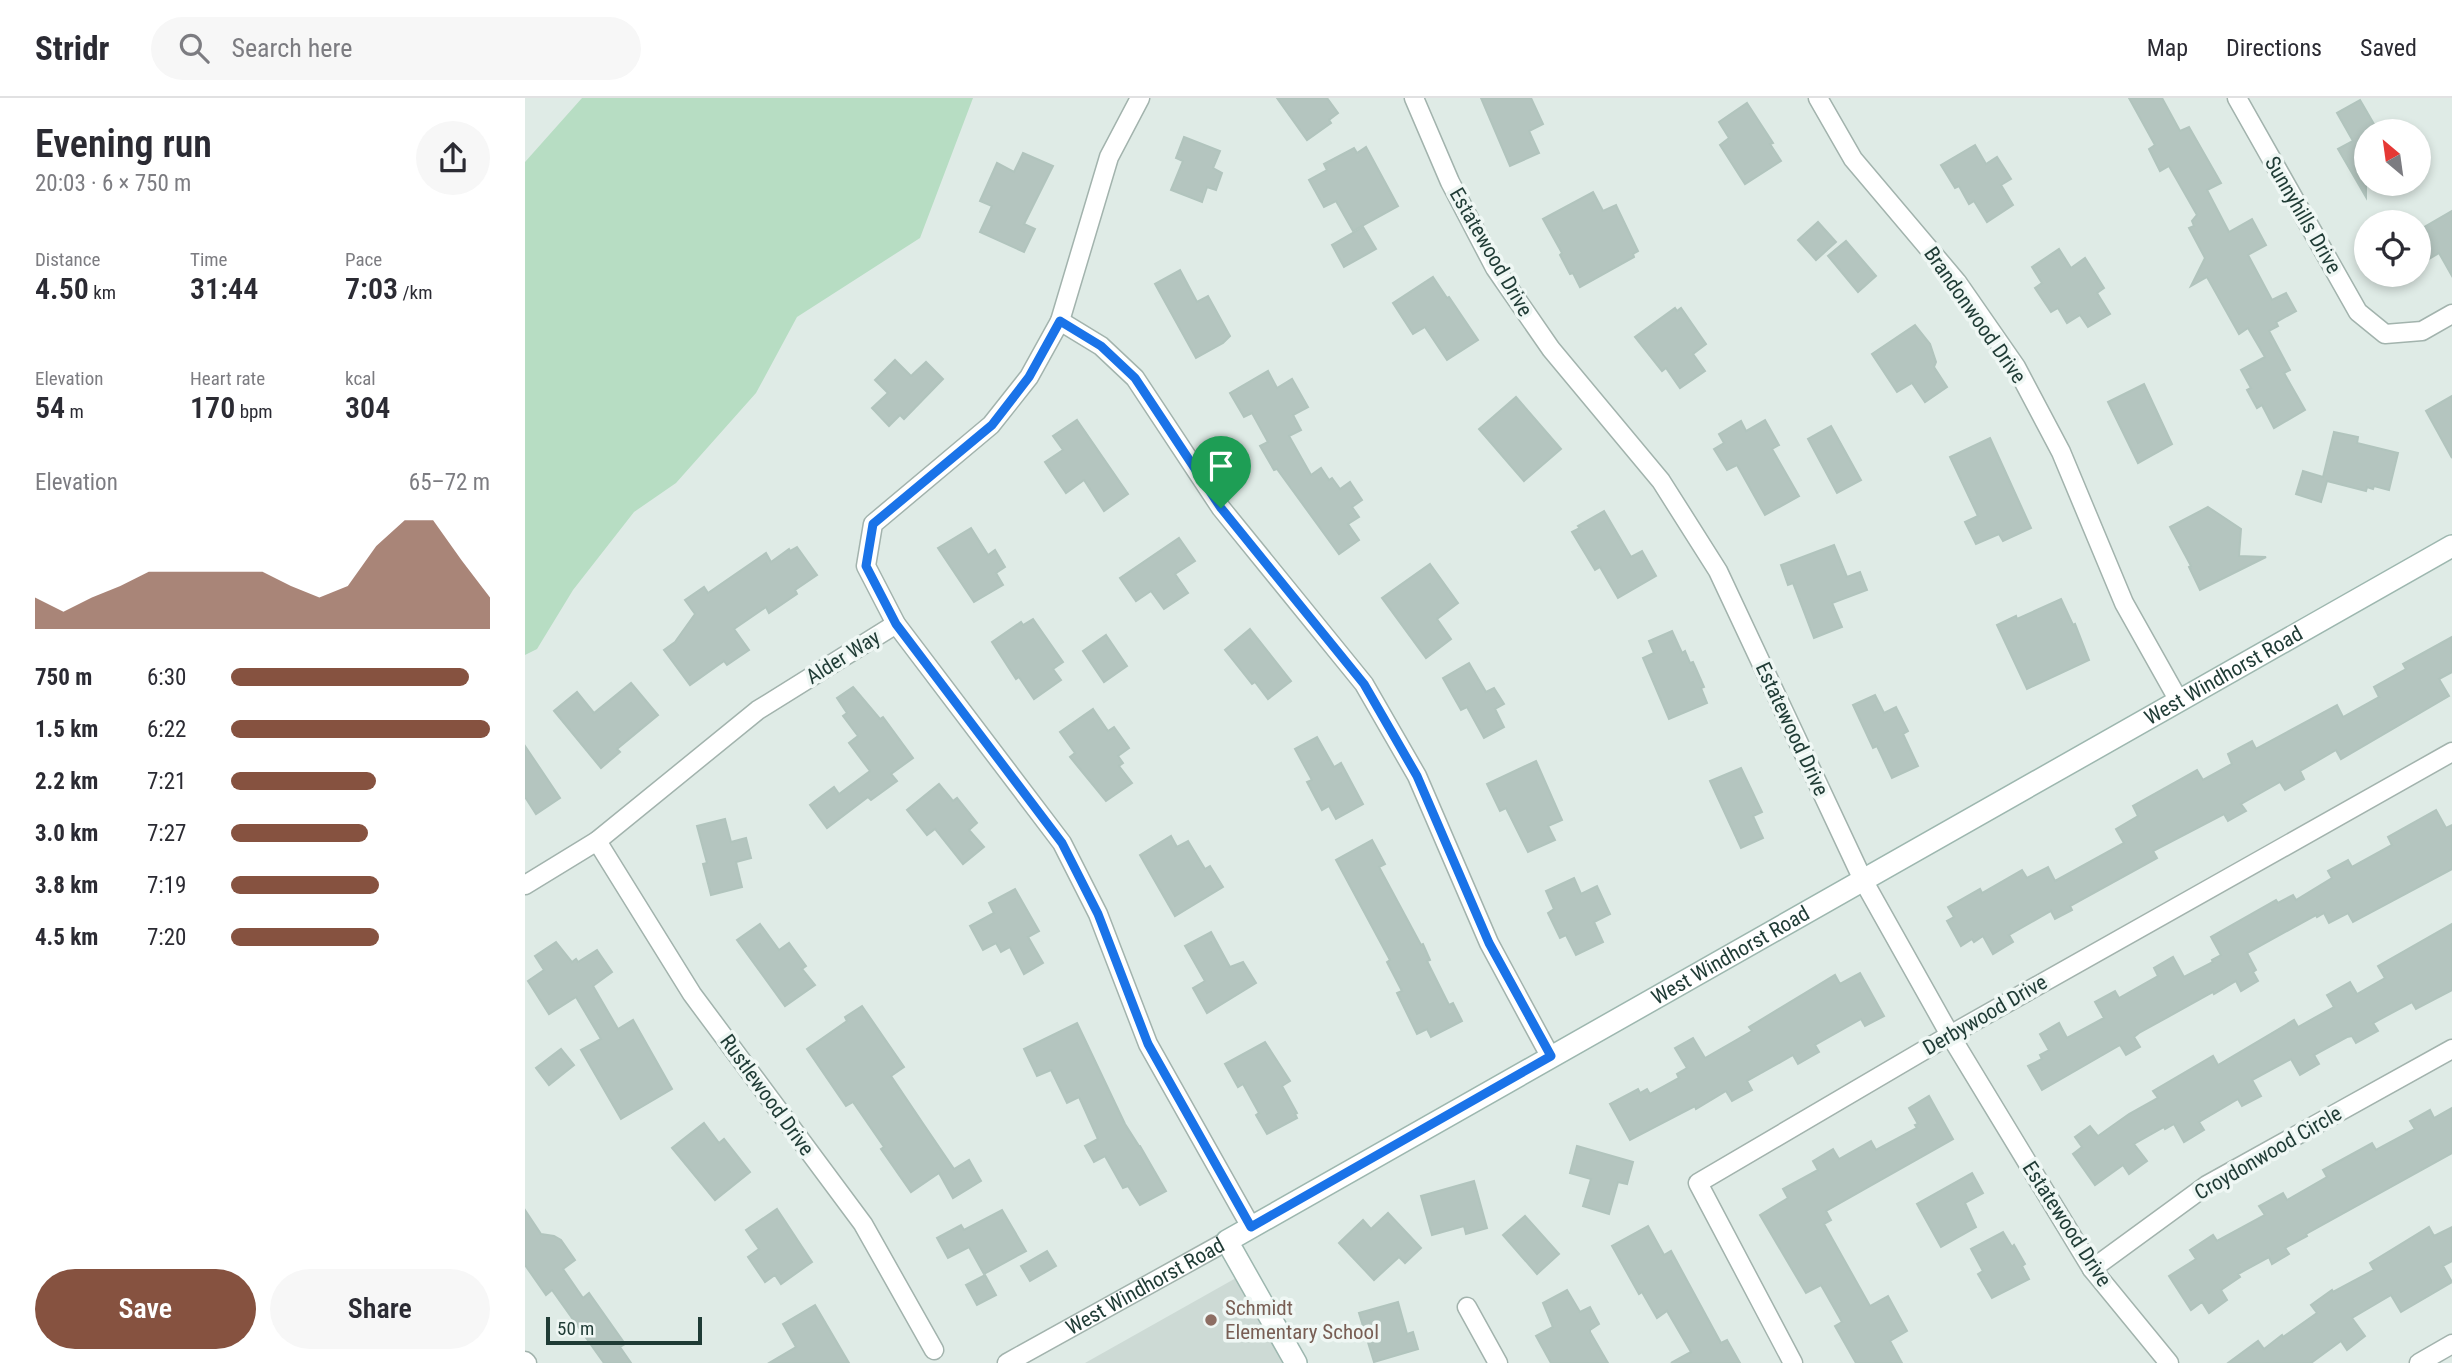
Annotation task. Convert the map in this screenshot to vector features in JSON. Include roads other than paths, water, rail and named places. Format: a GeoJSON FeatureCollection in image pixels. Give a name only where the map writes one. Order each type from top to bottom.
{"type":"FeatureCollection","features":[{"type":"Feature","properties":{"kind":"street","name":"Alder Way"},"geometry":{"type":"LineString","coordinates":[[525,885],[597,841],[758,710],[896,624],[866,566],[873,524],[992,425],[1029,377],[1060,321],[1109,157],[1140,98]]}},
{"type":"Feature","properties":{"kind":"street","name":"Estatewood Drive"},"geometry":{"type":"LineString","coordinates":[[1415,98],[1450,182],[1496,268],[1551,349],[1661,481],[1718,571],[1863,880],[1950,1035],[2092,1269],[2169,1363]]}},
{"type":"Feature","properties":{"kind":"street","name":"Brandonwood Drive"},"geometry":{"type":"LineString","coordinates":[[1818,98],[1853,159],[1957,282],[2016,367],[2061,452],[2124,603],[2179,701]]}},
{"type":"Feature","properties":{"kind":"street","name":"Sunnyhills Drive"},"geometry":{"type":"LineString","coordinates":[[2237,98],[2358,312],[2385,334],[2422,331],[2452,314]]}},
{"type":"Feature","properties":{"kind":"street"},"geometry":{"type":"LineString","coordinates":[[1060,321],[1101,346],[1135,378],[1221,508],[1364,684],[1417,776],[1489,943],[1551,1056]]}},
{"type":"Feature","properties":{"kind":"street","name":"West Windhorst Road"},"geometry":{"type":"LineString","coordinates":[[1007,1363],[2452,546]]}},
{"type":"Feature","properties":{"kind":"street"},"geometry":{"type":"LineString","coordinates":[[896,624],[1062,843],[1098,914],[1148,1044],[1251,1227]]}},
{"type":"Feature","properties":{"kind":"street","name":"Derbywood Drive"},"geometry":{"type":"LineString","coordinates":[[1793,1363],[1698,1183],[1950,1035],[2452,752]]}},
{"type":"Feature","properties":{"kind":"street","name":"Rustlewood Drive"},"geometry":{"type":"LineString","coordinates":[[597,841],[692,993],[863,1224],[934,1350]]}},
{"type":"Feature","properties":{"kind":"street","name":"Croydonwood Circle"},"geometry":{"type":"LineString","coordinates":[[2092,1269],[2207,1185],[2452,1049]]}},
{"type":"Feature","properties":{"kind":"street"},"geometry":{"type":"LineString","coordinates":[[1227,1241],[1296,1363]]}},
{"type":"Feature","properties":{"kind":"street"},"geometry":{"type":"LineString","coordinates":[[1467,1307],[1499,1363]]}},
{"type":"Feature","properties":{"kind":"street"},"geometry":{"type":"LineString","coordinates":[[2419,1363],[2452,1344]]}},
{"type":"Feature","properties":{"kind":"place","name":"Schmidt Elementary School"},"geometry":{"type":"Point","coordinates":[1211,1320]}}]}
